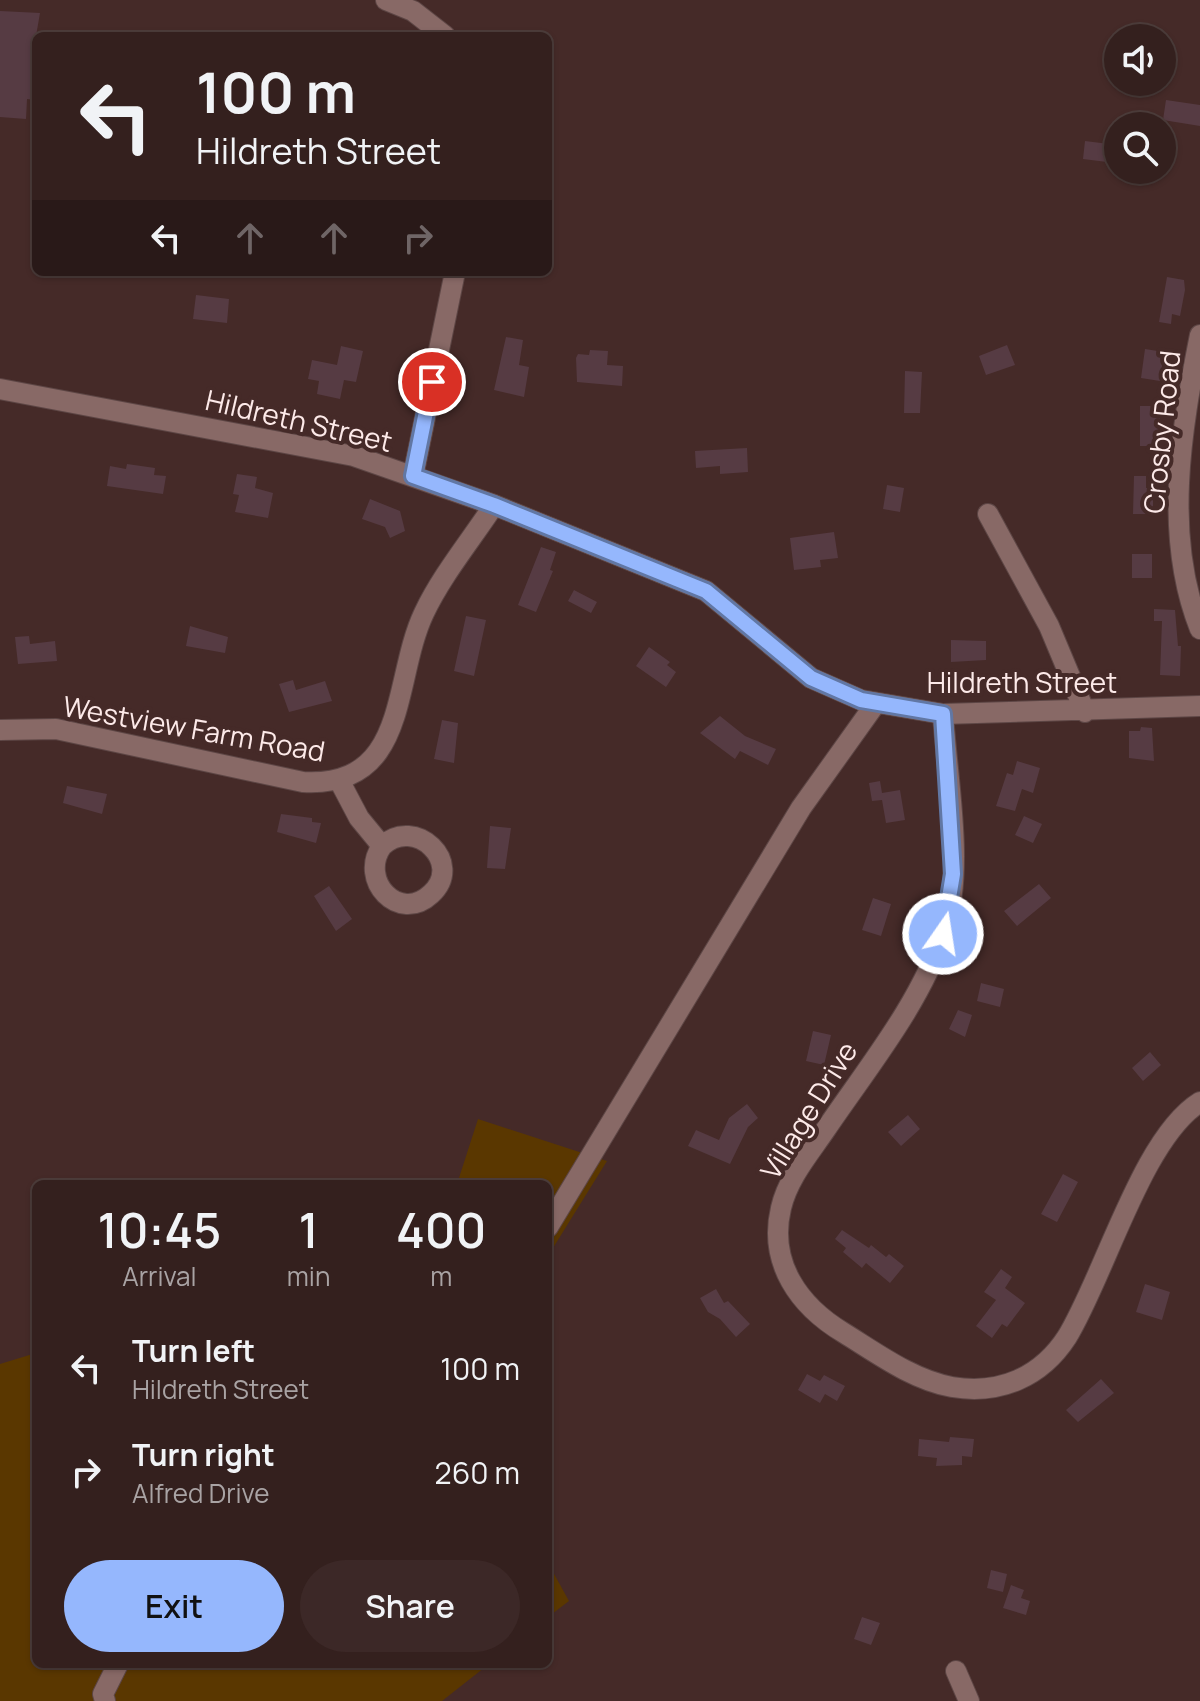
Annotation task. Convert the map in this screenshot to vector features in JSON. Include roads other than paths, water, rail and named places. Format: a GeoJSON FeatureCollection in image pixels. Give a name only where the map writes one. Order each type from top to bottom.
{"type":"FeatureCollection","features":[{"type":"Feature","properties":{"kind":"street"},"geometry":{"type":"LineString","coordinates":[[386,0],[421,16],[440,32]]}},
{"type":"Feature","properties":{"kind":"street"},"geometry":{"type":"LineString","coordinates":[[413,476],[454,276]]}},
{"type":"Feature","properties":{"kind":"street","name":"Crosby Road"},"geometry":{"type":"LineString","coordinates":[[1200,335],[1183,439],[1179,532],[1183,572],[1200,629]]}},
{"type":"Feature","properties":{"kind":"street","name":"Hildreth Street"},"geometry":{"type":"LineString","coordinates":[[0,389],[354,456],[494,505],[706,591],[811,678],[876,703],[943,714],[1085,712],[1200,706]]}},
{"type":"Feature","properties":{"kind":"street","name":"Westview Farm Road"},"geometry":{"type":"LineString","coordinates":[[0,730],[56,729],[303,782],[339,780],[368,763],[390,735],[413,643],[426,609],[494,505]]}},
{"type":"Feature","properties":{"kind":"street"},"geometry":{"type":"LineString","coordinates":[[988,514],[1049,626],[1085,712]]}},
{"type":"Feature","properties":{"kind":"street"},"geometry":{"type":"LineString","coordinates":[[552,1220],[801,808],[876,703]]}},
{"type":"Feature","properties":{"kind":"street","name":"Village Drive"},"geometry":{"type":"LineString","coordinates":[[943,714],[953,863],[949,914],[936,953],[909,1006],[786,1192],[778,1241],[794,1288],[828,1323],[922,1378],[973,1389],[1020,1380],[1050,1359],[1067,1337],[1157,1149],[1183,1114],[1200,1102]]}},
{"type":"Feature","properties":{"kind":"street"},"geometry":{"type":"LineString","coordinates":[[339,780],[359,818],[382,846]]}},
{"type":"Feature","properties":{"kind":"street"},"geometry":{"type":"LineString","coordinates":[[105,1701],[103,1694],[116,1668]]}},
{"type":"Feature","properties":{"kind":"street"},"geometry":{"type":"LineString","coordinates":[[956,1671],[969,1701]]}}]}
